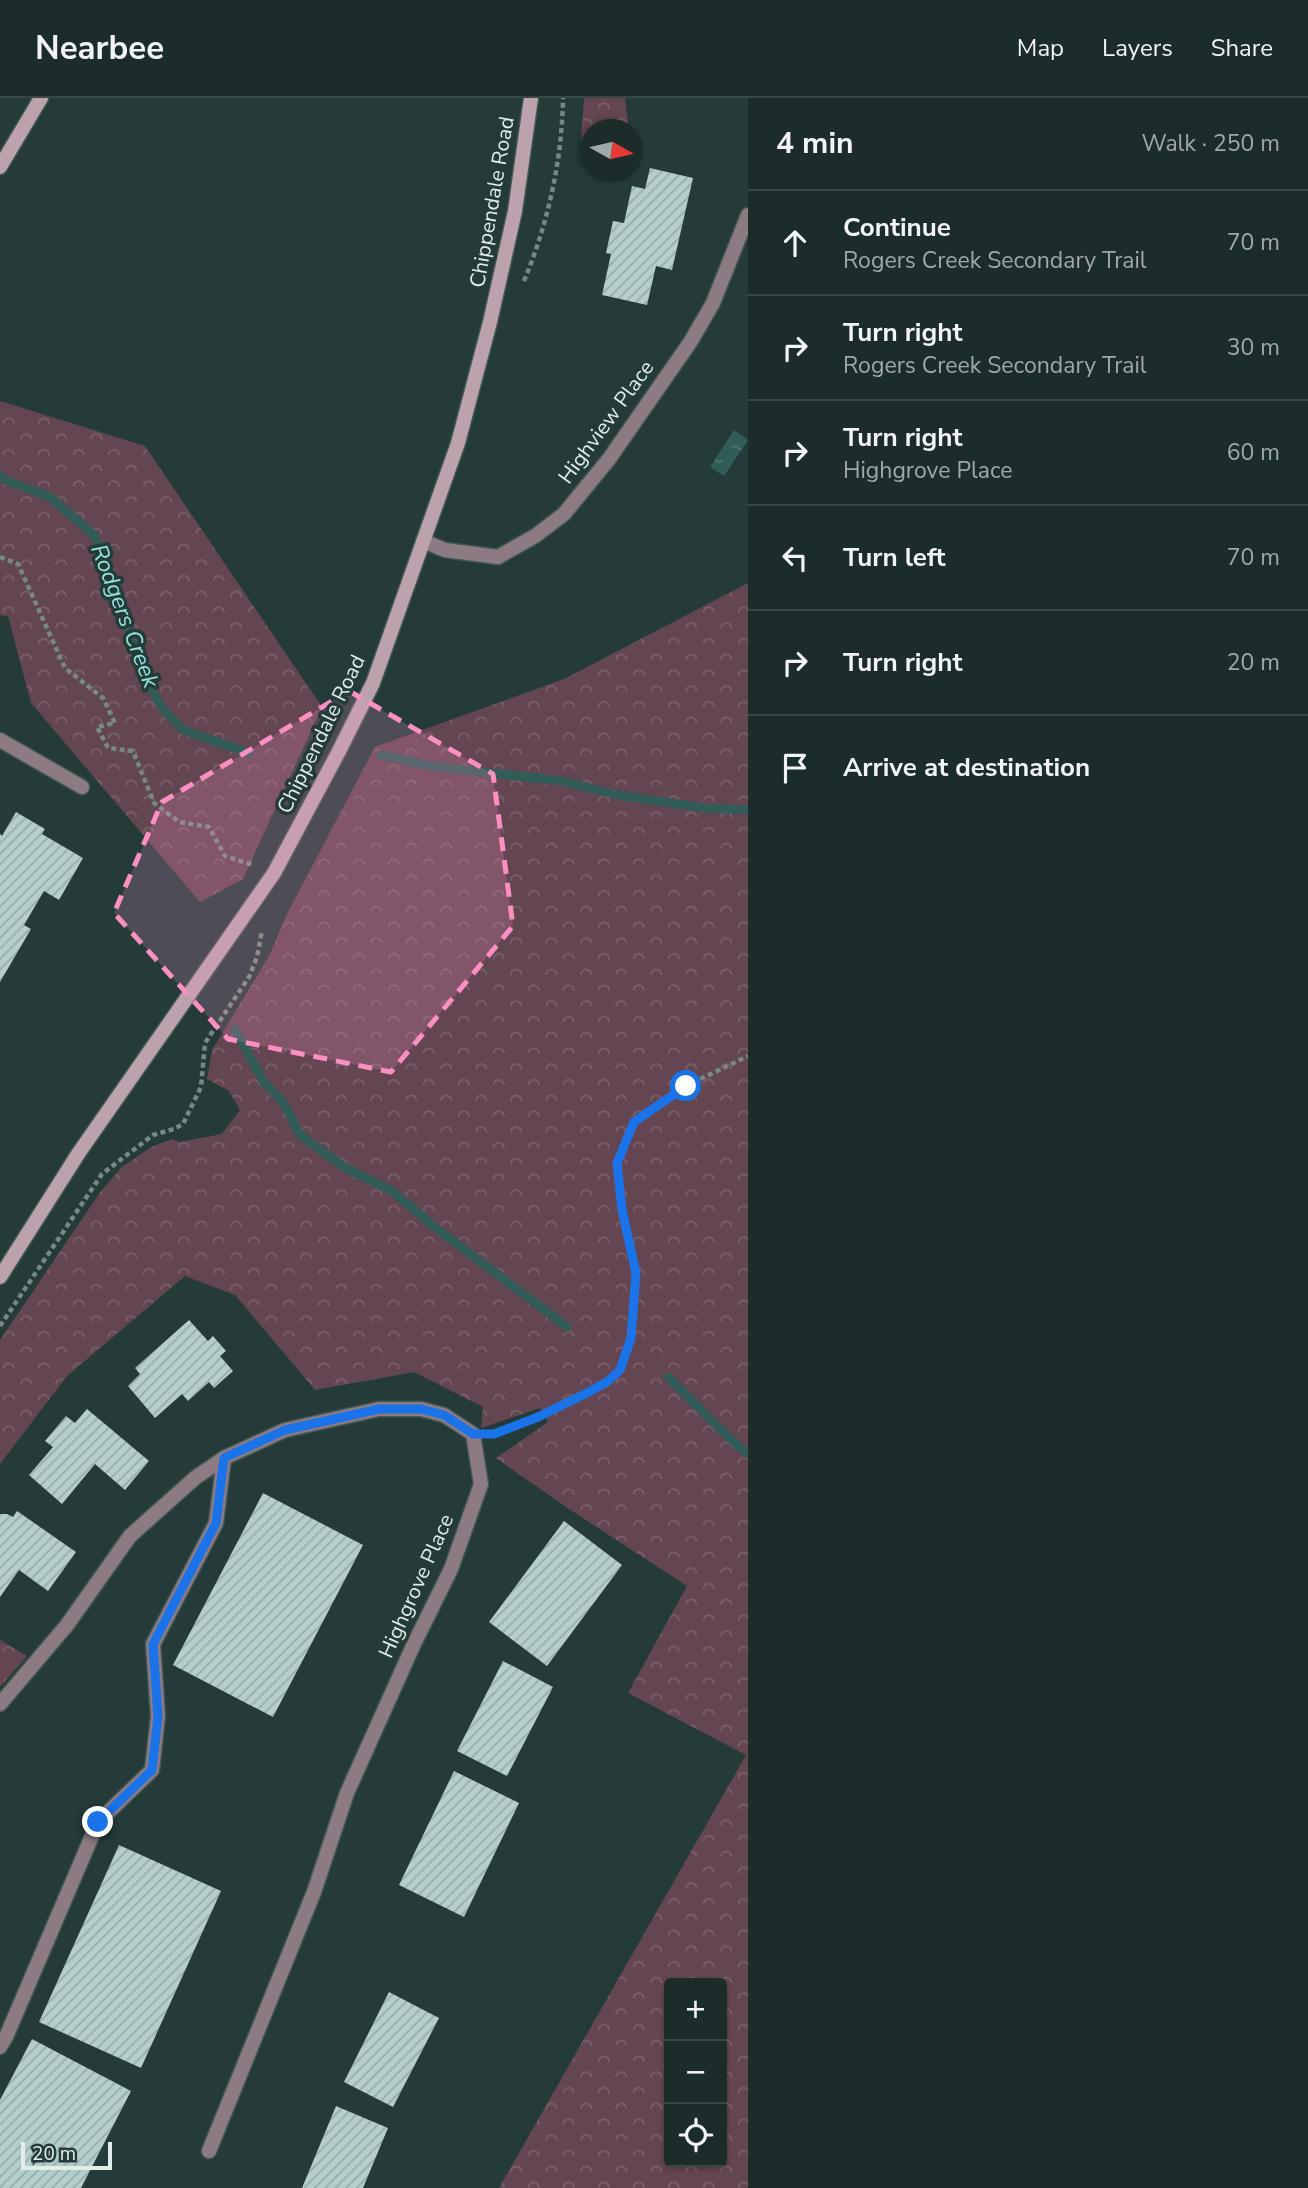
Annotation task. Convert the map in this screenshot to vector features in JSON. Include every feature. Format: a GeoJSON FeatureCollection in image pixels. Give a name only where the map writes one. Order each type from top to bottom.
{"type":"FeatureCollection","features":[{"type":"Feature","properties":{"kind":"street"},"geometry":{"type":"LineString","coordinates":[[0,167],[41,98]]}},
{"type":"Feature","properties":{"kind":"street","name":"Chippendale Road"},"geometry":{"type":"LineString","coordinates":[[0,1277],[78,1154],[274,873],[373,683],[458,443],[490,322],[515,211],[531,98]]}},
{"type":"Feature","properties":{"kind":"street","name":"Highview Place"},"geometry":{"type":"LineString","coordinates":[[423,541],[445,550],[498,557],[535,536],[564,514],[609,459],[691,341],[713,303],[748,215]]}},
{"type":"Feature","properties":{"kind":"street"},"geometry":{"type":"LineString","coordinates":[[0,740],[82,787]]}},
{"type":"Feature","properties":{"kind":"street"},"geometry":{"type":"LineString","coordinates":[[0,1704],[66,1625],[130,1536],[195,1478],[224,1458],[285,1430],[379,1409],[421,1409],[444,1415],[473,1434]]}},
{"type":"Feature","properties":{"kind":"street","name":"Highgrove Place"},"geometry":{"type":"LineString","coordinates":[[209,2151],[314,1892],[347,1793],[413,1646],[452,1569],[481,1484],[473,1434]]}},
{"type":"Feature","properties":{"kind":"street"},"geometry":{"type":"LineString","coordinates":[[0,2047],[98,1822],[152,1770],[158,1716],[153,1644],[216,1523],[224,1458]]}},
{"type":"Feature","properties":{"kind":"path"},"geometry":{"type":"LineString","coordinates":[[0,557],[18,564],[65,668],[103,698],[115,723],[97,727],[108,748],[133,751],[154,803],[179,822],[209,827],[225,856],[274,873]]}},
{"type":"Feature","properties":{"kind":"path"},"geometry":{"type":"LineString","coordinates":[[473,1434],[494,1434],[538,1417],[607,1382],[620,1370],[631,1338],[636,1273],[622,1210],[617,1163],[634,1122],[686,1086],[748,1056]]}},
{"type":"Feature","properties":{"kind":"highlighted area"},"geometry":{"type":"Polygon","coordinates":[[[349,691],[493,774],[513,926],[391,1072],[228,1039],[114,913],[162,802],[349,691]]]}},
{"type":"Feature","properties":{"kind":"green space"},"geometry":{"type":"Polygon","coordinates":[[[584,98],[625,98],[628,119],[582,119],[584,98]]]}},
{"type":"Feature","properties":{"kind":"green space"},"geometry":{"type":"Polygon","coordinates":[[[0,401],[145,446],[322,707],[243,879],[200,902],[31,703],[8,616],[0,615],[0,401]]]}},
{"type":"Feature","properties":{"kind":"green space"},"geometry":{"type":"Polygon","coordinates":[[[748,583],[748,2188],[499,2188],[746,1755],[628,1693],[687,1586],[496,1458],[548,1422],[540,1408],[481,1428],[483,1407],[414,1372],[315,1390],[235,1295],[185,1276],[67,1376],[0,1464],[0,1340],[101,1191],[122,1167],[151,1147],[172,1139],[180,1142],[222,1134],[240,1110],[229,1091],[207,1079],[212,1050],[269,956],[288,912],[375,747],[564,679],[748,583]]]}},
{"type":"Feature","properties":{"kind":"green space"},"geometry":{"type":"Polygon","coordinates":[[[0,1640],[27,1656],[0,1687],[0,1640]]]}},
{"type":"Feature","properties":{"kind":"water"},"geometry":{"type":"Polygon","coordinates":[[[734,430],[748,440],[724,476],[710,467],[734,430]]]}},
{"type":"Feature","properties":{"kind":"building"},"geometry":{"type":"Polygon","coordinates":[[[650,168],[693,178],[672,270],[656,266],[647,305],[602,295],[611,254],[606,253],[613,221],[624,223],[632,186],[645,189],[650,168]]]}},
{"type":"Feature","properties":{"kind":"building"},"geometry":{"type":"Polygon","coordinates":[[[16,812],[45,829],[42,834],[83,858],[59,900],[44,891],[24,925],[31,929],[0,982],[0,834],[2,836],[16,812]]]}},
{"type":"Feature","properties":{"kind":"building"},"geometry":{"type":"Polygon","coordinates":[[[189,1320],[208,1341],[213,1336],[226,1351],[220,1356],[233,1371],[214,1388],[209,1382],[188,1401],[182,1394],[155,1418],[128,1386],[140,1374],[135,1368],[189,1320]]]}},
{"type":"Feature","properties":{"kind":"building"},"geometry":{"type":"Polygon","coordinates":[[[87,1409],[149,1461],[125,1490],[95,1464],[62,1504],[29,1475],[53,1447],[45,1441],[66,1416],[75,1423],[87,1409]]]}},
{"type":"Feature","properties":{"kind":"building"},"geometry":{"type":"Polygon","coordinates":[[[263,1493],[363,1545],[273,1717],[173,1665],[263,1493]]]}},
{"type":"Feature","properties":{"kind":"building"},"geometry":{"type":"Polygon","coordinates":[[[17,1511],[76,1552],[48,1591],[19,1570],[0,1597],[0,1514],[13,1517],[17,1511]]]}},
{"type":"Feature","properties":{"kind":"building"},"geometry":{"type":"Polygon","coordinates":[[[564,1521],[622,1565],[547,1666],[489,1622],[564,1521]]]}},
{"type":"Feature","properties":{"kind":"building"},"geometry":{"type":"Polygon","coordinates":[[[503,1661],[553,1687],[507,1776],[457,1751],[503,1661]]]}},
{"type":"Feature","properties":{"kind":"building"},"geometry":{"type":"Polygon","coordinates":[[[454,1771],[519,1803],[464,1917],[399,1885],[454,1771]]]}},
{"type":"Feature","properties":{"kind":"building"},"geometry":{"type":"Polygon","coordinates":[[[119,1845],[221,1891],[141,2068],[39,2022],[119,1845]]]}},
{"type":"Feature","properties":{"kind":"building"},"geometry":{"type":"Polygon","coordinates":[[[389,1992],[439,2018],[393,2107],[344,2082],[389,1992]]]}},
{"type":"Feature","properties":{"kind":"building"},"geometry":{"type":"Polygon","coordinates":[[[32,2039],[131,2091],[81,2188],[0,2188],[0,2100],[32,2039]]]}},
{"type":"Feature","properties":{"kind":"building"},"geometry":{"type":"Polygon","coordinates":[[[336,2106],[388,2128],[363,2188],[302,2188],[336,2106]]]}},
{"type":"Feature","properties":{"kind":"waterway","name":"Rodgers Creek"},"geometry":{"type":"LineString","coordinates":[[0,476],[50,497],[95,536],[146,678],[162,708],[183,730],[249,753]]}},
{"type":"Feature","properties":{"kind":"waterway","name":"Rodgers Creek"},"geometry":{"type":"LineString","coordinates":[[381,755],[430,766],[562,781],[617,795],[704,808],[748,810]]}},
{"type":"Feature","properties":{"kind":"waterway"},"geometry":{"type":"LineString","coordinates":[[235,1029],[263,1081],[284,1103],[300,1135],[344,1167],[392,1191],[432,1225],[567,1327]]}},
{"type":"Feature","properties":{"kind":"waterway"},"geometry":{"type":"LineString","coordinates":[[668,1377],[748,1454]]}},
{"type":"Feature","properties":{"kind":"route"},"geometry":{"type":"LineString","coordinates":[[98,1822],[152,1770],[158,1716],[153,1644],[216,1523],[224,1458],[285,1430],[379,1409],[421,1409],[444,1415],[473,1434],[494,1434],[538,1417],[607,1382],[620,1370],[627,1354],[633,1321],[636,1273],[622,1210],[617,1163],[634,1122],[686,1086]]}}]}
